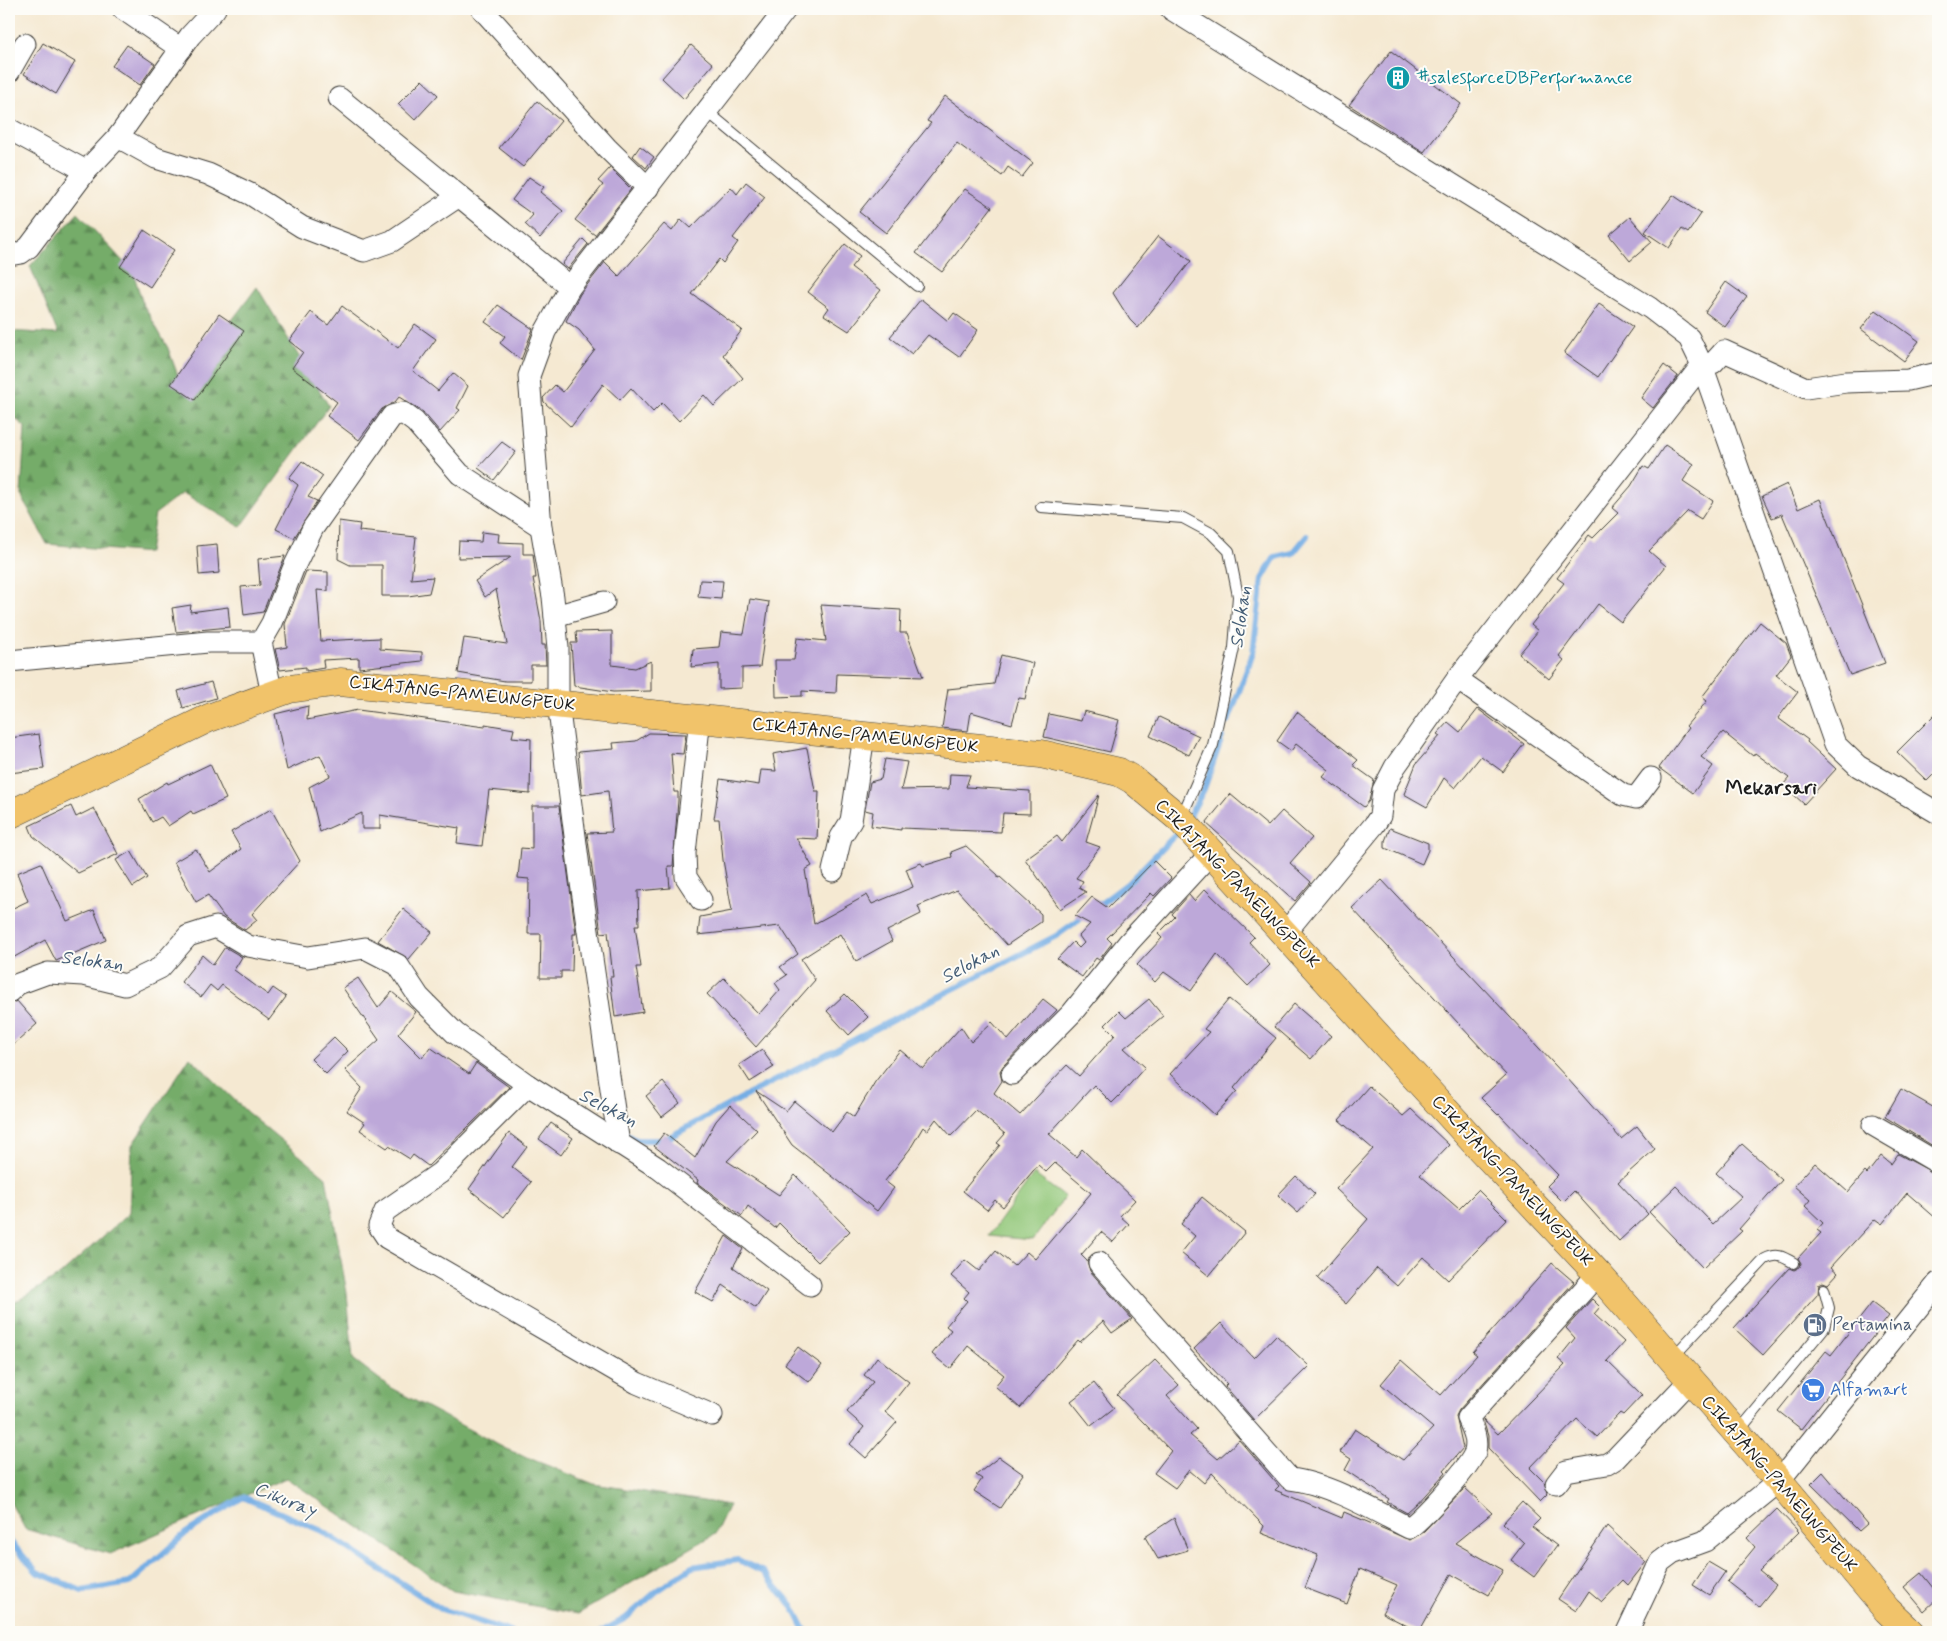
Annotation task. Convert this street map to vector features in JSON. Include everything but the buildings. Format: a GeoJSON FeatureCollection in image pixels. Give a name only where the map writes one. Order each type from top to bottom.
{"type":"FeatureCollection","features":[{"type":"Feature","properties":{"kind":"main road","name":"CIKAJANG-PAMEUNGPEUK"},"geometry":{"type":"LineString","coordinates":[[9,815],[209,718],[272,694],[316,684],[340,682],[1041,754],[1105,768],[1133,780],[1185,824],[1598,1274],[1779,1481],[1887,1610],[1910,1632]]}},
{"type":"Feature","properties":{"kind":"street"},"geometry":{"type":"LineString","coordinates":[[123,9],[181,49]]}},
{"type":"Feature","properties":{"kind":"street"},"geometry":{"type":"LineString","coordinates":[[9,255],[21,253],[32,243],[86,171],[118,137],[181,49],[215,9]]}},
{"type":"Feature","properties":{"kind":"street"},"geometry":{"type":"LineString","coordinates":[[482,9],[607,148],[648,188]]}},
{"type":"Feature","properties":{"kind":"street"},"geometry":{"type":"LineString","coordinates":[[618,1133],[581,884],[558,703],[558,648],[541,527],[529,376],[544,332],[570,287],[708,112],[786,9]]}},
{"type":"Feature","properties":{"kind":"street"},"geometry":{"type":"LineString","coordinates":[[1171,9],[1650,308],[1689,338],[1702,365],[1835,744],[1858,766],[1938,813]]}},
{"type":"Feature","properties":{"kind":"street"},"geometry":{"type":"LineString","coordinates":[[9,72],[25,44]]}},
{"type":"Feature","properties":{"kind":"street"},"geometry":{"type":"LineString","coordinates":[[339,98],[570,287]]}},
{"type":"Feature","properties":{"kind":"street"},"geometry":{"type":"LineString","coordinates":[[9,129],[86,171]]}},
{"type":"Feature","properties":{"kind":"street"},"geometry":{"type":"LineString","coordinates":[[118,137],[156,158],[208,174],[250,194],[302,227],[364,251],[392,241],[459,196]]}},
{"type":"Feature","properties":{"kind":"street"},"geometry":{"type":"LineString","coordinates":[[1285,934],[1374,825],[1380,816],[1383,790],[1395,767],[1457,679],[1702,365],[1713,363],[1724,351],[1806,388],[1846,382],[1908,380],[1938,373]]}},
{"type":"Feature","properties":{"kind":"street"},"geometry":{"type":"LineString","coordinates":[[272,694],[261,642],[272,624],[289,578],[313,528],[392,416],[403,413],[414,422],[460,474],[541,527]]}},
{"type":"Feature","properties":{"kind":"street"},"geometry":{"type":"LineString","coordinates":[[555,616],[604,602]]}},
{"type":"Feature","properties":{"kind":"street"},"geometry":{"type":"LineString","coordinates":[[9,661],[208,642],[261,642]]}},
{"type":"Feature","properties":{"kind":"street"},"geometry":{"type":"LineString","coordinates":[[1457,679],[1623,795],[1636,798],[1651,778]]}},
{"type":"Feature","properties":{"kind":"street"},"geometry":{"type":"LineString","coordinates":[[700,718],[685,853],[686,876],[691,887],[701,900]]}},
{"type":"Feature","properties":{"kind":"street"},"geometry":{"type":"LineString","coordinates":[[833,871],[840,837],[850,822],[864,736]]}},
{"type":"Feature","properties":{"kind":"street"},"geometry":{"type":"LineString","coordinates":[[1012,1074],[1072,1013],[1129,942],[1211,853]]}},
{"type":"Feature","properties":{"kind":"street"},"geometry":{"type":"LineString","coordinates":[[9,992],[18,984],[48,973],[84,975],[125,985],[160,968],[188,936],[216,927],[248,946],[308,957],[365,948],[398,965],[419,997],[455,1032],[528,1085],[618,1133],[658,1168],[810,1285]]}},
{"type":"Feature","properties":{"kind":"street"},"geometry":{"type":"LineString","coordinates":[[528,1085],[440,1173],[385,1211],[380,1221],[381,1231],[387,1238],[637,1383],[712,1415]]}},
{"type":"Feature","properties":{"kind":"street"},"geometry":{"type":"LineString","coordinates":[[1873,1125],[1938,1163]]}},
{"type":"Feature","properties":{"kind":"street"},"geometry":{"type":"LineString","coordinates":[[1099,1263],[1272,1462],[1290,1480],[1306,1481],[1410,1528],[1423,1518],[1474,1453],[1476,1438],[1468,1418],[1598,1274]]}},
{"type":"Feature","properties":{"kind":"street"},"geometry":{"type":"LineString","coordinates":[[1627,1632],[1660,1562],[1672,1553],[1705,1542],[1779,1481],[1938,1283]]}},
{"type":"Feature","properties":{"kind":"street"},"geometry":{"type":"LineString","coordinates":[[1556,1484],[1566,1471],[1607,1464],[1615,1459],[1690,1380]]}},
{"type":"Feature","properties":{"kind":"lane"},"geometry":{"type":"LineString","coordinates":[[708,112],[917,286]]}},
{"type":"Feature","properties":{"kind":"lane"},"geometry":{"type":"LineString","coordinates":[[1041,507],[1183,518],[1211,533],[1229,550],[1238,596],[1234,648],[1212,745],[1185,824]]}},
{"type":"Feature","properties":{"kind":"lane"},"geometry":{"type":"LineString","coordinates":[[1672,1359],[1765,1259],[1774,1254],[1783,1256],[1794,1263]]}},
{"type":"Feature","properties":{"kind":"lane"},"geometry":{"type":"LineString","coordinates":[[1736,1434],[1824,1328],[1829,1308],[1824,1289]]}},
{"type":"Feature","properties":{"kind":"green space"},"geometry":{"type":"Polygon","coordinates":[[[78,213],[133,272],[143,304],[168,348],[182,387],[257,287],[329,406],[241,527],[183,493],[155,514],[149,553],[47,544],[21,495],[25,427],[9,413],[9,331],[58,334],[30,266],[78,213]]]}},
{"type":"Feature","properties":{"kind":"green space"},"geometry":{"type":"Polygon","coordinates":[[[190,1057],[248,1113],[326,1177],[347,1293],[353,1359],[391,1388],[506,1449],[594,1484],[729,1505],[715,1534],[578,1614],[453,1591],[286,1478],[110,1554],[25,1529],[9,1500],[9,1306],[60,1275],[129,1213],[132,1145],[190,1057]]]}},
{"type":"Feature","properties":{"kind":"green space"},"geometry":{"type":"Polygon","coordinates":[[[1034,1174],[1065,1197],[1033,1240],[989,1236],[1034,1174]]]}},
{"type":"Feature","properties":{"kind":"waterway","name":"Selokan"},"geometry":{"type":"LineString","coordinates":[[1228,722],[1253,653],[1262,579],[1275,557],[1293,553],[1307,536]]}},
{"type":"Feature","properties":{"kind":"waterway","name":"Selokan"},"geometry":{"type":"LineString","coordinates":[[1188,819],[1204,789],[1222,737]]}},
{"type":"Feature","properties":{"kind":"waterway","name":"Selokan"},"geometry":{"type":"LineString","coordinates":[[1095,908],[1127,884],[1181,829]]}},
{"type":"Feature","properties":{"kind":"waterway","name":"Selokan"},"geometry":{"type":"LineString","coordinates":[[622,1131],[637,1140],[664,1140],[751,1093],[1056,936],[1087,914]]}},
{"type":"Feature","properties":{"kind":"waterway","name":"Cikuray"},"geometry":{"type":"LineString","coordinates":[[9,1540],[37,1572],[82,1591],[130,1583],[186,1533],[243,1497],[322,1531],[441,1609],[511,1632]]}},
{"type":"Feature","properties":{"kind":"waterway","name":"Cikuray"},"geometry":{"type":"LineString","coordinates":[[601,1632],[626,1618],[657,1591],[692,1567],[738,1560],[763,1572],[792,1605],[806,1632]]}},
{"type":"Feature","properties":{"kind":"place","name":"#salesforceDBPerformance"},"geometry":{"type":"Point","coordinates":[1398,78]}},
{"type":"Feature","properties":{"kind":"place","name":"Pertamina"},"geometry":{"type":"Point","coordinates":[1815,1325]}},
{"type":"Feature","properties":{"kind":"place","name":"Alfamart"},"geometry":{"type":"Point","coordinates":[1813,1390]}},
{"type":"Feature","properties":{"kind":"district","name":"Mekarsari"},"geometry":{"type":"Point","coordinates":[1771,788]}}]}
